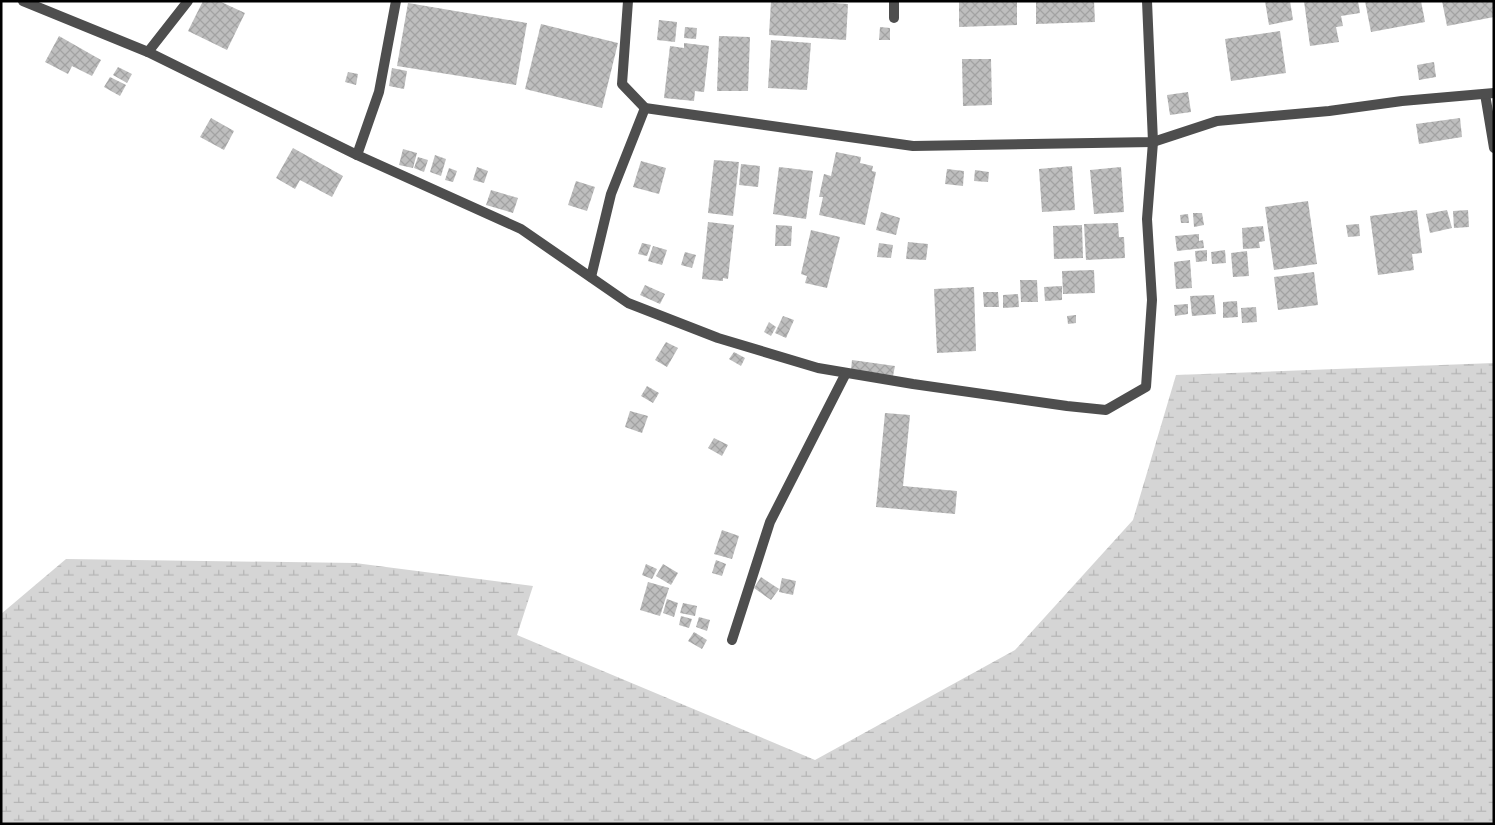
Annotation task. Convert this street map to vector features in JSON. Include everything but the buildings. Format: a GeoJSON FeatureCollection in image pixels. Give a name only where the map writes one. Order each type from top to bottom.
{"type":"FeatureCollection","features":[{"type":"Feature","properties":{"kind":"street"},"geometry":{"type":"LineString","coordinates":[[23,1],[148,52],[357,155],[521,229],[628,303],[718,338],[818,368],[1067,406],[1106,410],[1146,387],[1152,300],[1147,219],[1153,142],[1147,1]]}},
{"type":"Feature","properties":{"kind":"street"},"geometry":{"type":"LineString","coordinates":[[148,52],[188,1]]}},
{"type":"Feature","properties":{"kind":"street"},"geometry":{"type":"LineString","coordinates":[[357,155],[379,92],[396,1]]}},
{"type":"Feature","properties":{"kind":"street"},"geometry":{"type":"LineString","coordinates":[[628,1],[622,84],[645,108],[913,146],[1153,142],[1217,121],[1329,111],[1402,101],[1489,94],[1494,148]]}},
{"type":"Feature","properties":{"kind":"street"},"geometry":{"type":"LineString","coordinates":[[894,1],[894,18]]}},
{"type":"Feature","properties":{"kind":"street"},"geometry":{"type":"LineString","coordinates":[[591,277],[611,194],[645,108]]}},
{"type":"Feature","properties":{"kind":"street"},"geometry":{"type":"LineString","coordinates":[[732,640],[770,522],[846,373]]}},
{"type":"Feature","properties":{"kind":"green space"},"geometry":{"type":"Polygon","coordinates":[[[1494,363],[1494,824],[1,824],[1,614],[66,559],[355,563],[533,586],[517,635],[815,760],[1015,650],[1133,520],[1176,375],[1494,363]]]}}]}
